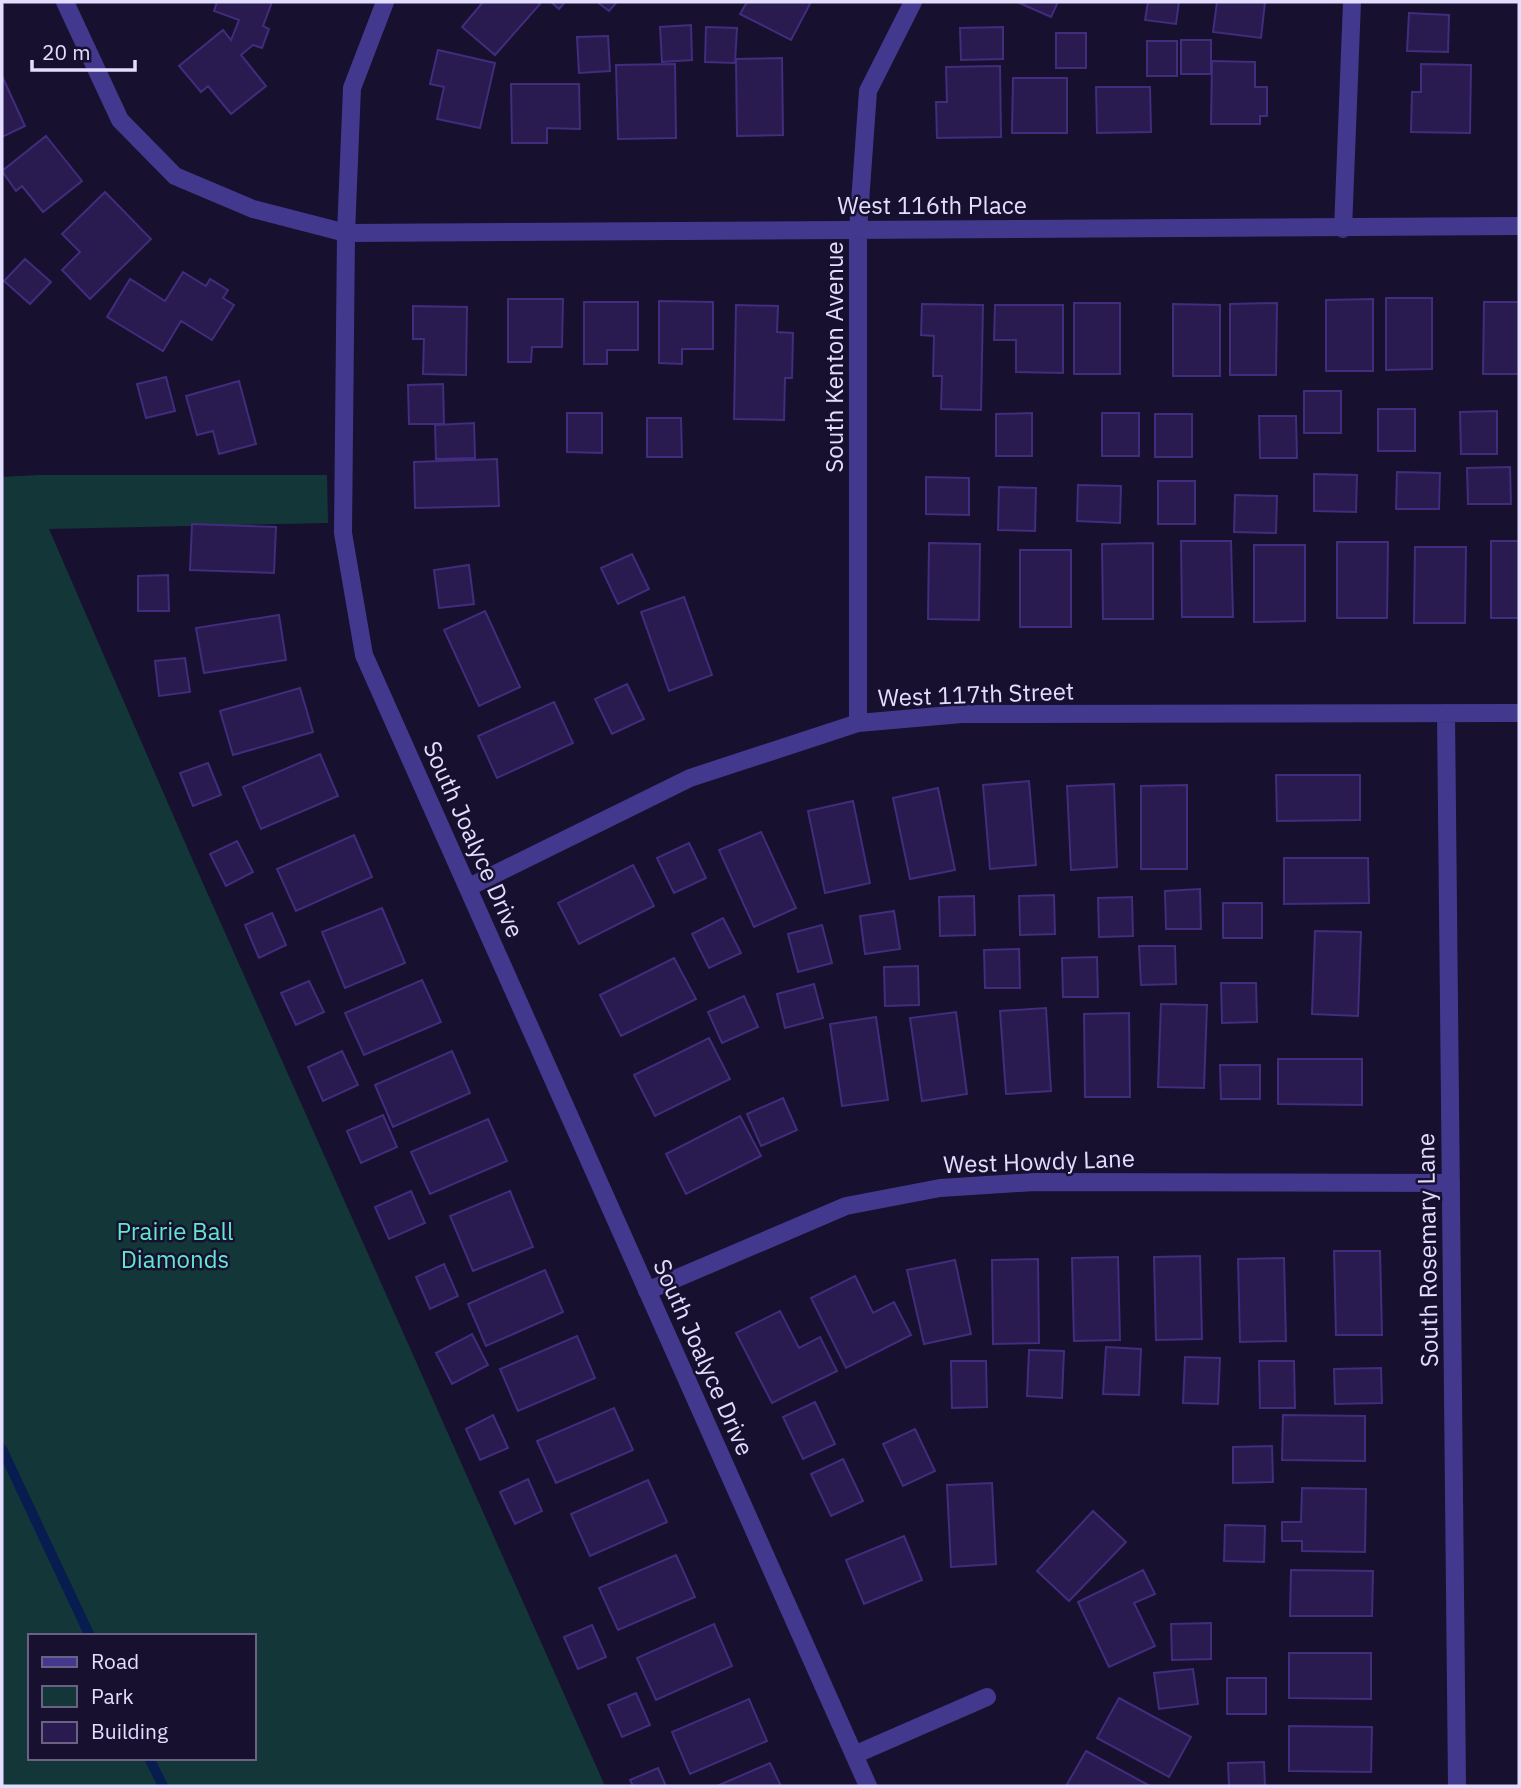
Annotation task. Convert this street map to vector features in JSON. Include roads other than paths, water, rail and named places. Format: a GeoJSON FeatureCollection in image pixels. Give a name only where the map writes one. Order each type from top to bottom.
{"type":"FeatureCollection","features":[{"type":"Feature","properties":{"kind":"street"},"geometry":{"type":"LineString","coordinates":[[65,2],[120,120],[175,176],[253,209],[346,233]]}},
{"type":"Feature","properties":{"kind":"street","name":"South Joalyce Drive"},"geometry":{"type":"LineString","coordinates":[[385,2],[352,88],[346,233],[343,533],[364,655],[868,1786]]}},
{"type":"Feature","properties":{"kind":"street","name":"South Kenton Avenue"},"geometry":{"type":"LineString","coordinates":[[858,723],[858,230],[868,91],[913,2]]}},
{"type":"Feature","properties":{"kind":"street"},"geometry":{"type":"LineString","coordinates":[[1343,229],[1352,2]]}},
{"type":"Feature","properties":{"kind":"street","name":"West 116th Place"},"geometry":{"type":"LineString","coordinates":[[346,233],[1519,226]]}},
{"type":"Feature","properties":{"kind":"street","name":"South Rosemary Lane"},"geometry":{"type":"LineString","coordinates":[[1446,713],[1457,1786]]}},
{"type":"Feature","properties":{"kind":"street","name":"West 117th Street"},"geometry":{"type":"LineString","coordinates":[[469,887],[690,778],[858,723],[962,714],[1519,713]]}},
{"type":"Feature","properties":{"kind":"street","name":"West Howdy Lane"},"geometry":{"type":"LineString","coordinates":[[647,1291],[846,1206],[940,1188],[1034,1182],[1451,1183]]}},
{"type":"Feature","properties":{"kind":"street"},"geometry":{"type":"LineString","coordinates":[[855,1755],[987,1697]]}},
{"type":"Feature","properties":{"kind":"waterway"},"geometry":{"type":"LineString","coordinates":[[2,1449],[89,1634]]}},
{"type":"Feature","properties":{"kind":"waterway"},"geometry":{"type":"LineString","coordinates":[[150,1760],[163,1786]]}},
{"type":"Feature","properties":{"kind":"park label","name":"Prairie Ball Diamonds"},"geometry":{"type":"Point","coordinates":[175,1245]}}]}
